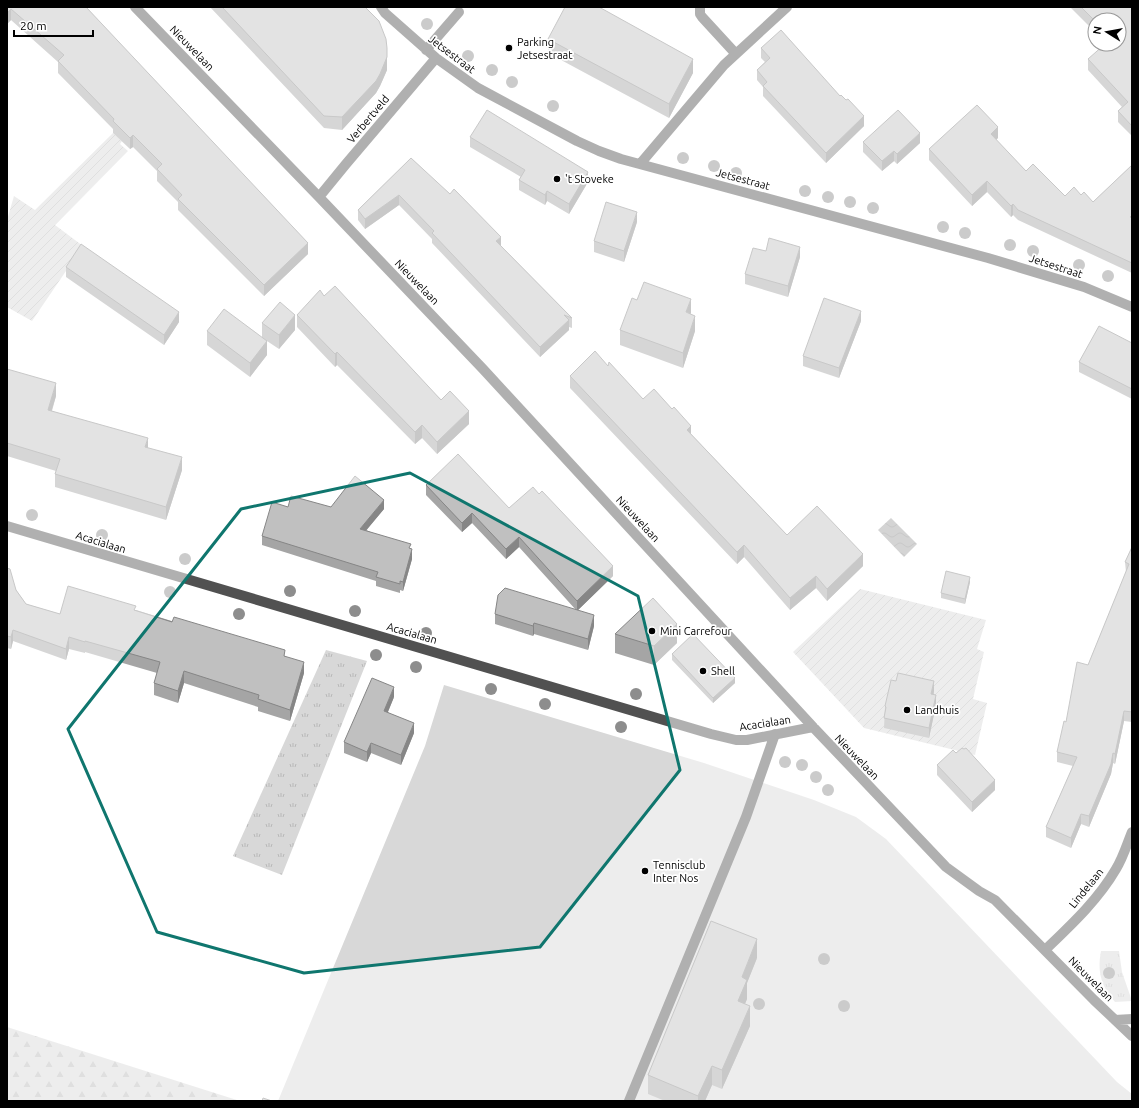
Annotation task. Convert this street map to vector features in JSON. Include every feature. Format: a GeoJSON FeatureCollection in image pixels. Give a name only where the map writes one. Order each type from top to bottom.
{"type":"FeatureCollection","features":[{"type":"Feature","properties":{"kind":"street","name":"Nieuwelaan"},"geometry":{"type":"LineString","coordinates":[[135,7],[477,363],[813,727],[946,867],[979,891],[995,900],[1094,1000],[1132,1036]]}},
{"type":"Feature","properties":{"kind":"street","name":"Jetsestraat"},"geometry":{"type":"LineString","coordinates":[[381,7],[385,13],[426,50],[478,88],[598,151],[640,164],[988,258],[1084,287],[1132,307]]}},
{"type":"Feature","properties":{"kind":"street"},"geometry":{"type":"LineString","coordinates":[[700,7],[700,14],[702,17],[736,54]]}},
{"type":"Feature","properties":{"kind":"street"},"geometry":{"type":"LineString","coordinates":[[640,164],[736,54],[787,7]]}},
{"type":"Feature","properties":{"kind":"street"},"geometry":{"type":"LineString","coordinates":[[426,50],[459,12]]}},
{"type":"Feature","properties":{"kind":"street","name":"Verbertveld"},"geometry":{"type":"LineString","coordinates":[[319,197],[436,58]]}},
{"type":"Feature","properties":{"kind":"street","name":"Acacialaan"},"geometry":{"type":"LineString","coordinates":[[7,526],[711,734],[736,740],[747,740],[813,727]]}},
{"type":"Feature","properties":{"kind":"street"},"geometry":{"type":"LineString","coordinates":[[630,1101],[746,817],[775,734]]}},
{"type":"Feature","properties":{"kind":"street","name":"Lindelaan"},"geometry":{"type":"LineString","coordinates":[[1045,950],[1082,914],[1106,884],[1117,868],[1132,832]]}},
{"type":"Feature","properties":{"kind":"street"},"geometry":{"type":"LineString","coordinates":[[1116,1020],[1132,1019]]}},
{"type":"Feature","properties":{"kind":"highlighted area"},"geometry":{"type":"Polygon","coordinates":[[[410,473],[638,596],[680,770],[540,947],[304,973],[157,932],[68,729],[241,509],[410,473]]]}},
{"type":"Feature","properties":{"kind":"green space"},"geometry":{"type":"Polygon","coordinates":[[[113,133],[122,141],[120,144],[128,151],[55,225],[83,246],[32,321],[7,307],[7,220],[14,196],[35,210],[113,133]]]}},
{"type":"Feature","properties":{"kind":"green space"},"geometry":{"type":"Polygon","coordinates":[[[860,589],[986,620],[977,649],[984,652],[973,699],[987,703],[975,755],[864,728],[793,652],[860,589]]]}},
{"type":"Feature","properties":{"kind":"green space"},"geometry":{"type":"Polygon","coordinates":[[[326,650],[367,661],[282,875],[233,856],[326,650]]]}},
{"type":"Feature","properties":{"kind":"green space","name":"Tennisclub Inter Nos"},"geometry":{"type":"Polygon","coordinates":[[[444,685],[704,763],[814,800],[856,817],[886,839],[1117,1082],[1132,1094],[1132,1101],[278,1101],[425,746],[444,685]]]}},
{"type":"Feature","properties":{"kind":"green space"},"geometry":{"type":"Polygon","coordinates":[[[1101,951],[1119,951],[1122,972],[1132,1001],[1115,1002],[1106,990],[1100,972],[1101,951]]]}},
{"type":"Feature","properties":{"kind":"green space"},"geometry":{"type":"Polygon","coordinates":[[[7,1027],[240,1101],[7,1101],[7,1027]]]}},
{"type":"Feature","properties":{"kind":"water"},"geometry":{"type":"Polygon","coordinates":[[[891,518],[917,544],[904,557],[878,530],[891,518]]]}},
{"type":"Feature","properties":{"kind":"building"},"geometry":{"type":"Polygon","coordinates":[[[7,7],[86,7],[308,243],[264,285],[178,199],[182,195],[157,169],[162,164],[133,135],[130,138],[113,121],[114,119],[58,61],[64,55],[11,9],[7,13],[7,7]]]}},
{"type":"Feature","properties":{"kind":"building"},"geometry":{"type":"Polygon","coordinates":[[[222,7],[365,7],[379,21],[386,39],[387,57],[376,81],[342,117],[324,116],[222,7]]]}},
{"type":"Feature","properties":{"kind":"building"},"geometry":{"type":"Polygon","coordinates":[[[565,7],[599,7],[693,59],[669,104],[548,39],[565,7]]]}},
{"type":"Feature","properties":{"kind":"building"},"geometry":{"type":"Polygon","coordinates":[[[1081,7],[1132,7],[1132,126],[1118,111],[1128,102],[1088,59],[1096,52],[1127,52],[1127,12],[1087,13],[1081,7]]]}},
{"type":"Feature","properties":{"kind":"building"},"geometry":{"type":"Polygon","coordinates":[[[781,30],[840,96],[841,95],[846,100],[848,99],[864,116],[826,153],[763,86],[767,82],[757,70],[770,58],[761,48],[781,30]]]}},
{"type":"Feature","properties":{"kind":"building"},"geometry":{"type":"Polygon","coordinates":[[[977,105],[998,127],[991,134],[1026,171],[1033,164],[1065,196],[1074,187],[1081,195],[1084,192],[1093,202],[1132,165],[1132,215],[1130,217],[1132,218],[1132,263],[1018,210],[1013,204],[1011,206],[987,181],[972,195],[929,149],[977,105]]]}},
{"type":"Feature","properties":{"kind":"building"},"geometry":{"type":"Polygon","coordinates":[[[487,110],[588,172],[569,204],[547,191],[545,195],[519,180],[525,170],[470,137],[487,110]]]}},
{"type":"Feature","properties":{"kind":"building"},"geometry":{"type":"Polygon","coordinates":[[[898,110],[920,133],[897,154],[894,151],[882,161],[863,142],[898,110]]]}},
{"type":"Feature","properties":{"kind":"building"},"geometry":{"type":"Polygon","coordinates":[[[411,158],[450,194],[454,189],[501,237],[496,241],[572,318],[564,315],[569,320],[540,347],[432,233],[434,231],[399,195],[365,219],[358,210],[411,158]]]}},
{"type":"Feature","properties":{"kind":"building"},"geometry":{"type":"Polygon","coordinates":[[[606,202],[637,212],[624,251],[594,241],[606,202]]]}},
{"type":"Feature","properties":{"kind":"building"},"geometry":{"type":"Polygon","coordinates":[[[769,238],[800,247],[788,286],[745,274],[753,248],[766,251],[769,238]]]}},
{"type":"Feature","properties":{"kind":"building"},"geometry":{"type":"Polygon","coordinates":[[[81,244],[179,312],[164,335],[66,267],[81,244]]]}},
{"type":"Feature","properties":{"kind":"building"},"geometry":{"type":"Polygon","coordinates":[[[644,282],[691,299],[686,312],[695,316],[683,353],[620,330],[632,298],[637,300],[644,282]]]}},
{"type":"Feature","properties":{"kind":"building"},"geometry":{"type":"Polygon","coordinates":[[[335,286],[441,400],[450,391],[469,411],[437,442],[422,425],[415,432],[337,352],[335,354],[297,315],[320,290],[324,296],[335,286]]]}},
{"type":"Feature","properties":{"kind":"building"},"geometry":{"type":"Polygon","coordinates":[[[824,298],[861,311],[839,368],[803,356],[824,298]]]}},
{"type":"Feature","properties":{"kind":"building"},"geometry":{"type":"Polygon","coordinates":[[[280,302],[295,315],[279,335],[262,323],[280,302]]]}},
{"type":"Feature","properties":{"kind":"building"},"geometry":{"type":"Polygon","coordinates":[[[224,309],[267,341],[250,363],[207,331],[224,309]]]}},
{"type":"Feature","properties":{"kind":"building"},"geometry":{"type":"Polygon","coordinates":[[[1099,326],[1132,343],[1132,389],[1079,362],[1099,326]]]}},
{"type":"Feature","properties":{"kind":"building"},"geometry":{"type":"Polygon","coordinates":[[[595,351],[608,366],[609,362],[643,399],[654,389],[672,409],[674,407],[691,426],[687,430],[787,535],[817,506],[863,554],[827,589],[816,576],[790,598],[744,545],[737,552],[570,376],[595,351]]]}},
{"type":"Feature","properties":{"kind":"building"},"geometry":{"type":"Polygon","coordinates":[[[7,369],[56,383],[48,410],[148,438],[145,447],[182,457],[166,507],[55,474],[60,459],[7,443],[7,369]]]}},
{"type":"Feature","properties":{"kind":"building"},"geometry":{"type":"Polygon","coordinates":[[[458,454],[509,508],[533,487],[539,494],[542,491],[613,566],[577,601],[519,537],[506,549],[472,513],[462,523],[426,485],[458,454]]]}},
{"type":"Feature","properties":{"kind":"building"},"geometry":{"type":"Polygon","coordinates":[[[355,476],[384,500],[360,529],[411,544],[409,548],[412,549],[403,582],[400,581],[400,584],[376,577],[378,572],[262,536],[272,502],[288,507],[291,496],[331,507],[355,476]]]}},
{"type":"Feature","properties":{"kind":"building"},"geometry":{"type":"Polygon","coordinates":[[[1132,547],[1132,712],[1124,711],[1115,754],[1113,753],[1111,764],[1089,816],[1081,814],[1071,838],[1046,827],[1077,757],[1057,752],[1064,721],[1066,722],[1077,662],[1088,665],[1129,564],[1125,562],[1132,547]]]}},
{"type":"Feature","properties":{"kind":"building"},"geometry":{"type":"Polygon","coordinates":[[[7,568],[10,569],[16,590],[26,604],[60,614],[68,586],[136,606],[134,610],[172,622],[174,617],[285,650],[284,656],[304,662],[290,710],[258,699],[259,695],[184,671],[178,691],[154,683],[160,662],[85,641],[69,637],[66,649],[13,630],[11,637],[7,636],[7,568]]]}},
{"type":"Feature","properties":{"kind":"building"},"geometry":{"type":"Polygon","coordinates":[[[946,571],[970,577],[965,599],[941,593],[946,571]]]}},
{"type":"Feature","properties":{"kind":"building"},"geometry":{"type":"Polygon","coordinates":[[[505,588],[594,615],[588,639],[534,623],[533,626],[495,614],[498,595],[505,588]]]}},
{"type":"Feature","properties":{"kind":"building"},"geometry":{"type":"Polygon","coordinates":[[[653,598],[677,624],[654,646],[615,634],[653,598]]]}},
{"type":"Feature","properties":{"kind":"building","name":"Shell"},"geometry":{"type":"Polygon","coordinates":[[[693,634],[735,678],[713,698],[672,654],[693,634]]]}},
{"type":"Feature","properties":{"kind":"building","name":"Landhuis"},"geometry":{"type":"Polygon","coordinates":[[[898,673],[934,681],[931,694],[936,695],[929,728],[884,718],[891,680],[896,681],[898,673]]]}},
{"type":"Feature","properties":{"kind":"building"},"geometry":{"type":"Polygon","coordinates":[[[372,678],[394,687],[384,711],[414,723],[401,755],[371,743],[367,752],[344,742],[372,678]]]}},
{"type":"Feature","properties":{"kind":"building"},"geometry":{"type":"Polygon","coordinates":[[[962,748],[966,748],[995,780],[972,802],[937,765],[953,750],[956,753],[962,748]]]}},
{"type":"Feature","properties":{"kind":"building"},"geometry":{"type":"Polygon","coordinates":[[[711,921],[757,939],[742,977],[747,980],[738,1001],[750,1006],[722,1070],[712,1066],[698,1096],[648,1075],[711,921]]]}},
{"type":"Feature","properties":{"kind":"building"},"geometry":{"type":"Polygon","coordinates":[[[263,1098],[272,1101],[262,1101],[263,1098]]]}},
{"type":"Feature","properties":{"kind":"place","name":"Parking Jetsestraat"},"geometry":{"type":"Point","coordinates":[509,48]}},
{"type":"Feature","properties":{"kind":"place","name":"'t Stoveke"},"geometry":{"type":"Point","coordinates":[557,179]}},
{"type":"Feature","properties":{"kind":"place","name":"Mini Carrefour"},"geometry":{"type":"Point","coordinates":[652,631]}},
{"type":"Feature","properties":{"kind":"place","name":"Shell"},"geometry":{"type":"Point","coordinates":[703,671]}},
{"type":"Feature","properties":{"kind":"place","name":"Landhuis"},"geometry":{"type":"Point","coordinates":[907,710]}},
{"type":"Feature","properties":{"kind":"place","name":"Tennisclub Inter Nos"},"geometry":{"type":"Point","coordinates":[645,871]}}]}
